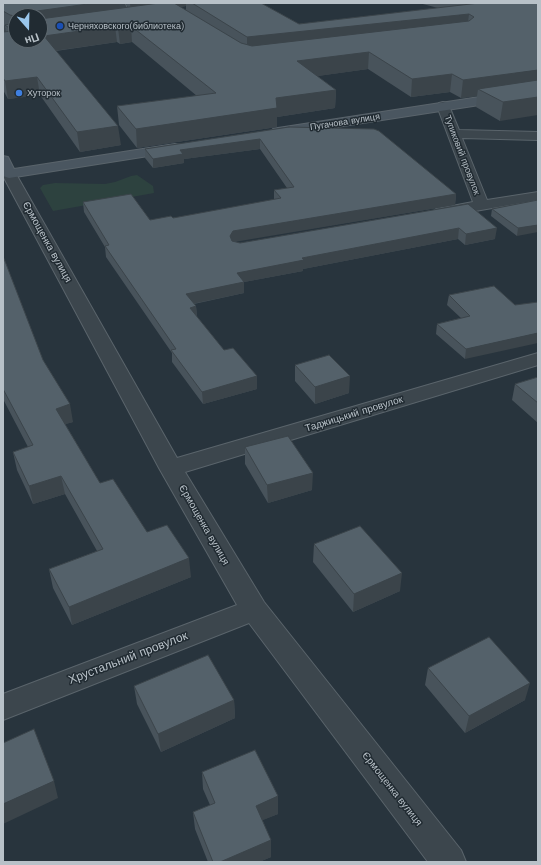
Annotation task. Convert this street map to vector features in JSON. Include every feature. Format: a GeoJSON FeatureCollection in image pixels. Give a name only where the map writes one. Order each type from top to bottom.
{"type":"FeatureCollection","features":[{"type":"Feature","properties":{"kind":"street"},"geometry":{"type":"LineString","coordinates":[[115,3],[122,6],[127,18]]}},
{"type":"Feature","properties":{"kind":"street","name":"Пугачова вулиця"},"geometry":{"type":"LineString","coordinates":[[262,135],[538,92]]}},
{"type":"Feature","properties":{"kind":"street","name":"Тупиковий провулок"},"geometry":{"type":"LineString","coordinates":[[443,106],[481,204]]}},
{"type":"Feature","properties":{"kind":"street"},"geometry":{"type":"LineString","coordinates":[[453,134],[538,136]]}},
{"type":"Feature","properties":{"kind":"street"},"geometry":{"type":"LineString","coordinates":[[6,167],[191,146]]}},
{"type":"Feature","properties":{"kind":"street","name":"Єрмощенка вулиця"},"geometry":{"type":"LineString","coordinates":[[6,167],[171,468],[254,610],[449,862]]}},
{"type":"Feature","properties":{"kind":"street","name":"Тупиковий провулок"},"geometry":{"type":"LineString","coordinates":[[426,214],[538,196]]}},
{"type":"Feature","properties":{"kind":"street","name":"Таджицький провулок"},"geometry":{"type":"LineString","coordinates":[[171,468],[538,359]]}},
{"type":"Feature","properties":{"kind":"street","name":"Хрустальний провулок"},"geometry":{"type":"LineString","coordinates":[[3,707],[254,610]]}},
{"type":"Feature","properties":{"kind":"green space"},"geometry":{"type":"Polygon","coordinates":[[[137,175],[153,186],[154,193],[53,211],[40,188],[43,185],[55,183],[105,184],[137,175]]]}},
{"type":"Feature","properties":{"kind":"building"},"geometry":{"type":"Polygon","coordinates":[[[3,3],[95,3],[48,9],[48,8],[8,8],[8,14],[3,11],[3,3]]]}},
{"type":"Feature","properties":{"kind":"building"},"geometry":{"type":"Polygon","coordinates":[[[159,3],[174,3],[241,43],[252,46],[469,21],[474,17],[469,14],[247,37],[192,3],[261,3],[299,24],[479,3],[538,3],[538,70],[463,80],[452,74],[412,79],[369,52],[297,61],[336,90],[276,98],[277,108],[136,129],[117,106],[216,93],[131,26],[118,28],[115,26],[48,35],[48,18],[159,3]]]}},
{"type":"Feature","properties":{"kind":"building"},"geometry":{"type":"Polygon","coordinates":[[[3,32],[8,32],[8,48],[48,48],[48,41],[118,126],[77,132],[37,77],[5,81],[3,78],[3,32]]]}},
{"type":"Feature","properties":{"kind":"building"},"geometry":{"type":"Polygon","coordinates":[[[538,80],[538,97],[503,102],[478,89],[538,80]]]}},
{"type":"Feature","properties":{"kind":"building"},"geometry":{"type":"Polygon","coordinates":[[[289,127],[374,129],[379,131],[456,194],[233,231],[230,236],[232,241],[240,243],[468,204],[497,228],[466,234],[459,228],[302,258],[304,260],[237,273],[244,282],[186,294],[196,306],[190,308],[224,350],[233,348],[257,376],[202,392],[171,350],[176,349],[105,246],[109,245],[83,202],[131,194],[150,220],[171,216],[173,218],[281,198],[274,190],[294,187],[260,139],[180,150],[183,154],[153,159],[145,149],[289,127]]]}},
{"type":"Feature","properties":{"kind":"building"},"geometry":{"type":"Polygon","coordinates":[[[538,200],[538,225],[518,228],[492,209],[538,200]]]}},
{"type":"Feature","properties":{"kind":"building"},"geometry":{"type":"Polygon","coordinates":[[[3,256],[43,360],[70,404],[56,409],[100,483],[113,479],[147,532],[167,525],[189,558],[69,607],[49,569],[103,549],[61,476],[29,486],[13,452],[33,445],[3,389],[3,256]]]}},
{"type":"Feature","properties":{"kind":"building"},"geometry":{"type":"Polygon","coordinates":[[[494,286],[515,305],[538,302],[538,333],[466,349],[437,324],[470,316],[449,295],[494,286]]]}},
{"type":"Feature","properties":{"kind":"building"},"geometry":{"type":"Polygon","coordinates":[[[329,355],[350,376],[315,387],[295,365],[329,355]]]}},
{"type":"Feature","properties":{"kind":"building"},"geometry":{"type":"Polygon","coordinates":[[[538,377],[538,403],[515,384],[538,377]]]}},
{"type":"Feature","properties":{"kind":"building"},"geometry":{"type":"Polygon","coordinates":[[[288,436],[313,473],[267,485],[245,447],[288,436]]]}},
{"type":"Feature","properties":{"kind":"building"},"geometry":{"type":"Polygon","coordinates":[[[360,526],[402,573],[354,594],[314,544],[360,526]]]}},
{"type":"Feature","properties":{"kind":"building"},"geometry":{"type":"Polygon","coordinates":[[[489,637],[530,683],[469,716],[428,668],[489,637]]]}},
{"type":"Feature","properties":{"kind":"building"},"geometry":{"type":"Polygon","coordinates":[[[208,655],[234,700],[158,734],[134,686],[208,655]]]}},
{"type":"Feature","properties":{"kind":"building"},"geometry":{"type":"Polygon","coordinates":[[[34,729],[54,781],[3,804],[3,743],[34,729]]]}},
{"type":"Feature","properties":{"kind":"building"},"geometry":{"type":"Polygon","coordinates":[[[255,750],[278,796],[256,806],[271,840],[220,862],[213,862],[193,812],[215,803],[202,772],[255,750]]]}},
{"type":"Feature","properties":{"kind":"place","name":"Черняховского(библиотека)"},"geometry":{"type":"Point","coordinates":[60,26]}},
{"type":"Feature","properties":{"kind":"place","name":"Хуторок"},"geometry":{"type":"Point","coordinates":[19,93]}}]}
